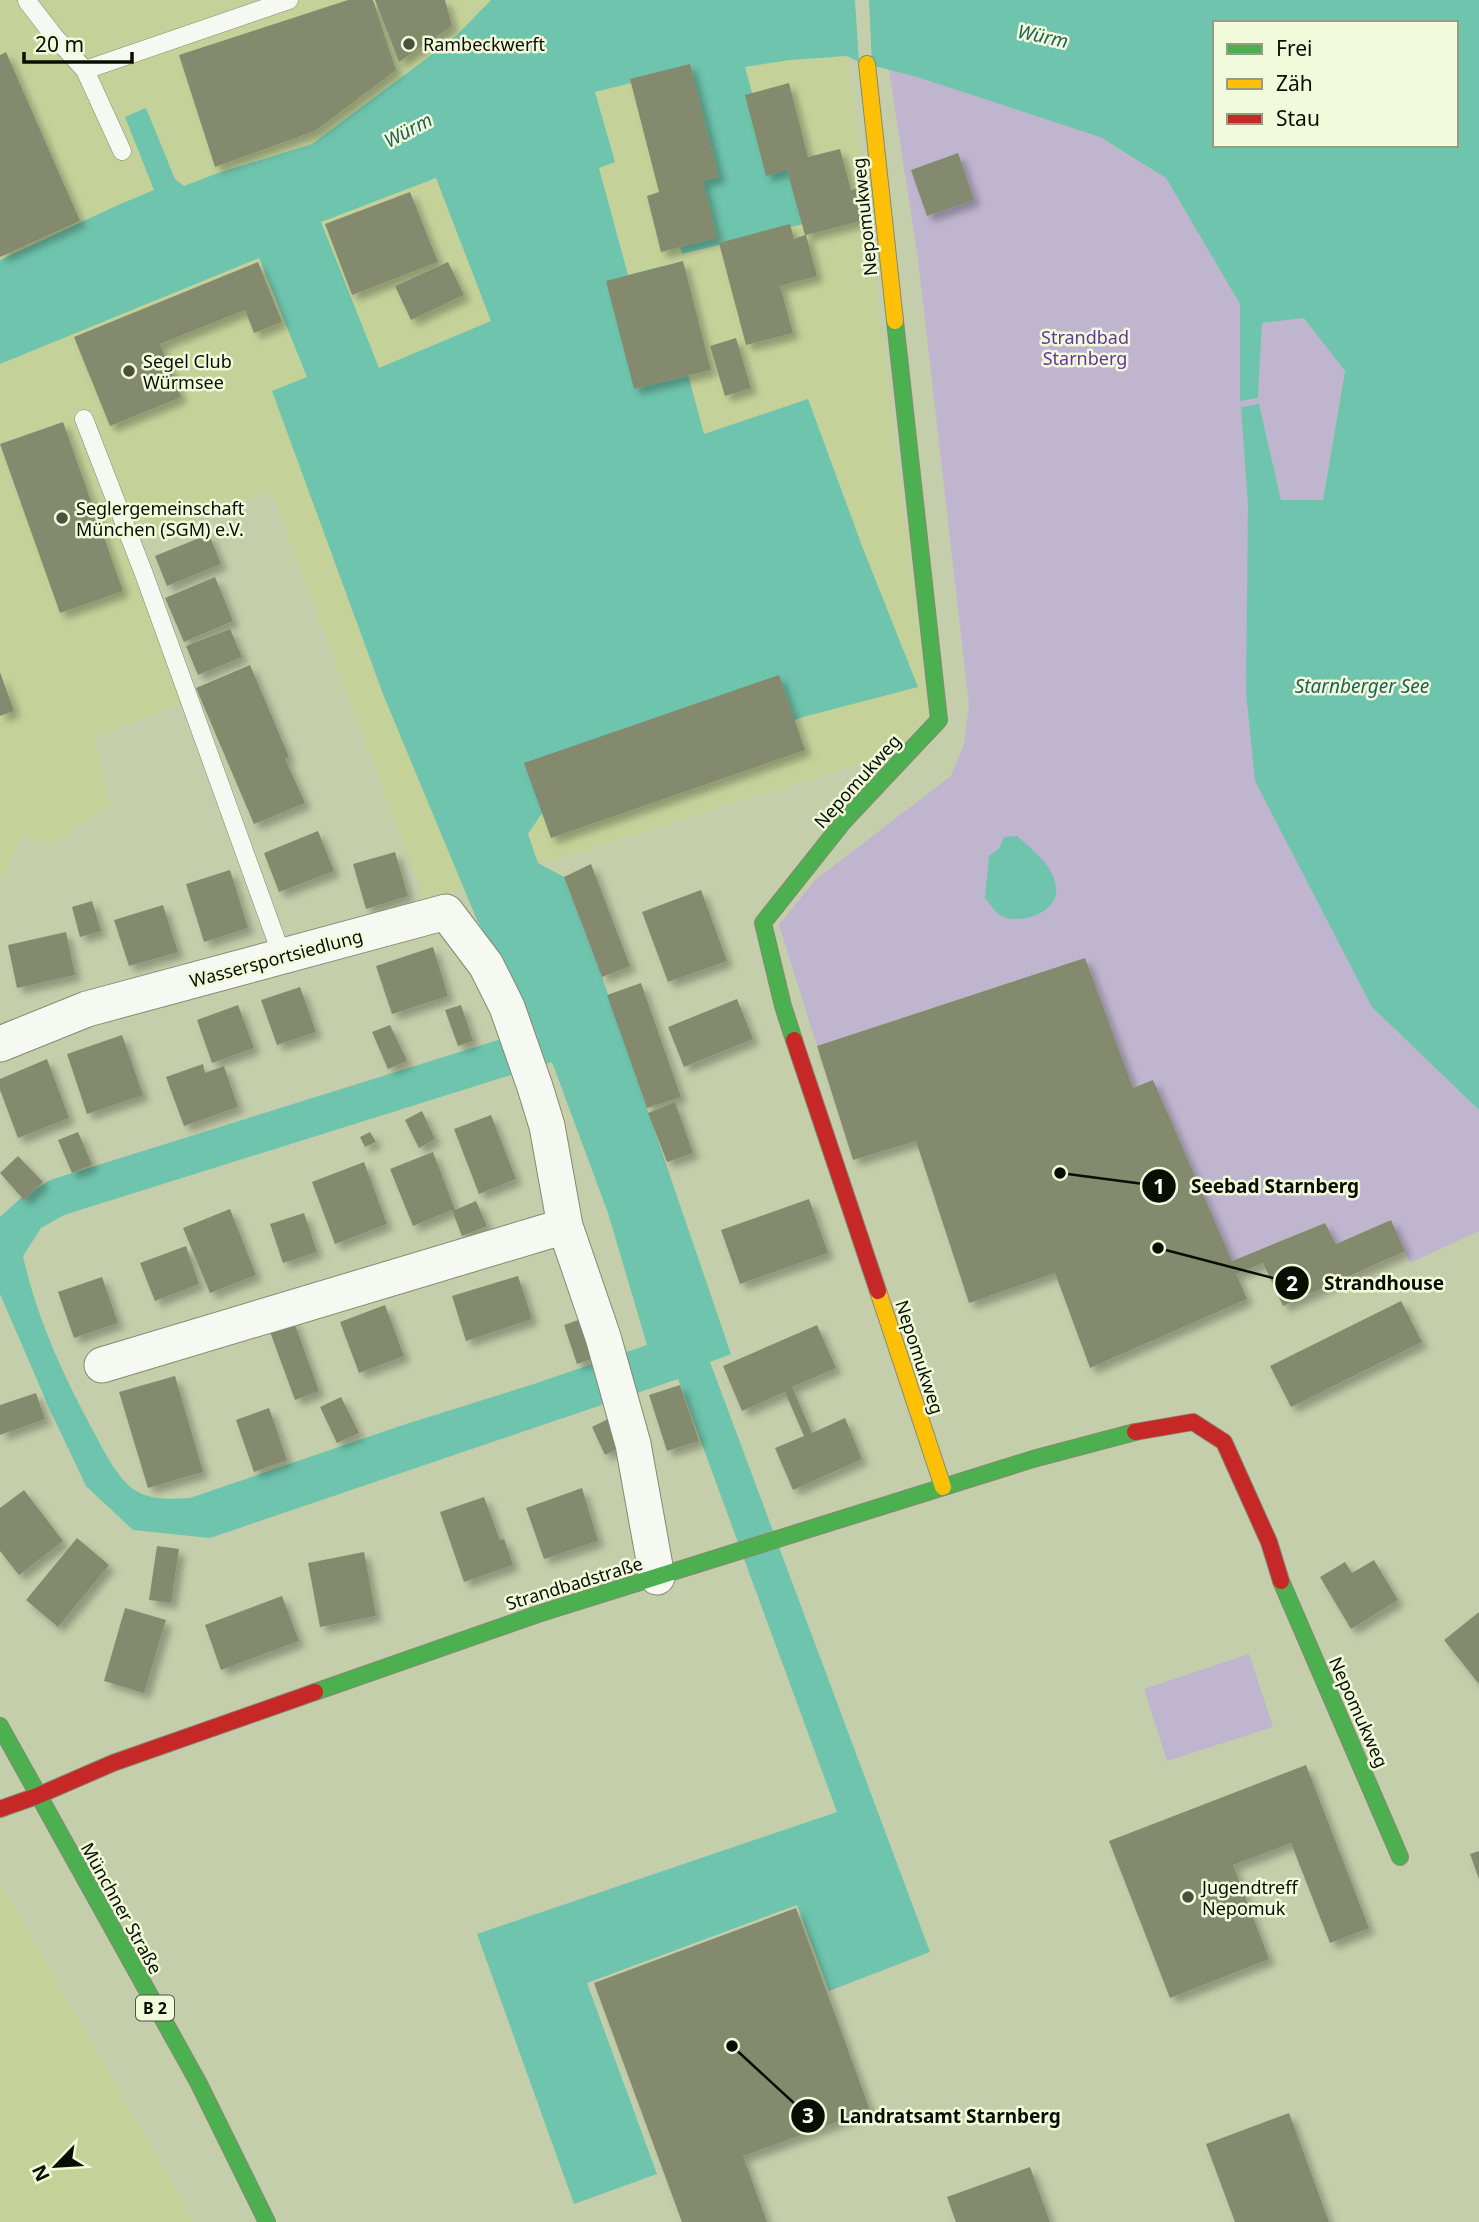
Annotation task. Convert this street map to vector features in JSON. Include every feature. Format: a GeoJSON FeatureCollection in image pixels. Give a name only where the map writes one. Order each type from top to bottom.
{"type":"FeatureCollection","features":[{"type":"Feature","properties":{"kind":"street","name":"Nepomukweg"},"geometry":{"type":"LineString","coordinates":[[867,64],[939,720],[844,821],[763,923],[783,1006],[943,1487]]}},
{"type":"Feature","properties":{"kind":"street","name":"Wassersportsiedlung"},"geometry":{"type":"LineString","coordinates":[[0,1044],[87,1010],[446,912],[486,965],[507,1007],[547,1126],[565,1226]]}},
{"type":"Feature","properties":{"kind":"street"},"geometry":{"type":"LineString","coordinates":[[102,1365],[565,1226],[603,1337],[633,1444],[657,1577]]}},
{"type":"Feature","properties":{"kind":"street","name":"Nepomukweg"},"geometry":{"type":"LineString","coordinates":[[1131,1433],[1193,1422],[1224,1442],[1269,1542],[1283,1587],[1400,1857]]}},
{"type":"Feature","properties":{"kind":"street","name":"Strandbadstraße"},"geometry":{"type":"LineString","coordinates":[[0,1810],[113,1763],[538,1614],[1033,1459],[1131,1433]]}},
{"type":"Feature","properties":{"kind":"street","name":"Münchner Straße"},"geometry":{"type":"LineString","coordinates":[[0,1726],[198,2082],[267,2222]]}},
{"type":"Feature","properties":{"kind":"lane"},"geometry":{"type":"LineString","coordinates":[[27,0],[54,36],[85,70],[122,151]]}},
{"type":"Feature","properties":{"kind":"lane"},"geometry":{"type":"LineString","coordinates":[[85,70],[289,0]]}},
{"type":"Feature","properties":{"kind":"lane"},"geometry":{"type":"LineString","coordinates":[[84,419],[144,574],[282,956]]}},
{"type":"Feature","properties":{"kind":"shaded area"},"geometry":{"type":"Polygon","coordinates":[[[0,0],[843,0],[847,56],[929,714],[893,753],[425,901],[271,492],[129,545],[186,702],[94,738],[111,805],[52,844],[22,837],[4,877],[0,876],[0,0]]]}},
{"type":"Feature","properties":{"kind":"shaded area"},"geometry":{"type":"Polygon","coordinates":[[[0,1881],[195,2222],[0,2222],[0,1881]]]}},
{"type":"Feature","properties":{"kind":"green space","name":"Strandbad Starnberg"},"geometry":{"type":"Polygon","coordinates":[[[889,70],[1100,137],[1166,178],[1240,304],[1240,401],[1258,398],[1262,323],[1304,317],[1345,370],[1323,500],[1281,500],[1259,404],[1241,407],[1248,507],[1372,1007],[1479,1110],[1479,1231],[1410,1263],[1391,1220],[1336,1244],[1325,1223],[1232,1261],[1133,1088],[1085,959],[817,1046],[779,925],[815,880],[951,776],[964,744],[969,705],[918,259],[889,70]]]}},
{"type":"Feature","properties":{"kind":"green space"},"geometry":{"type":"Polygon","coordinates":[[[1249,1654],[1273,1727],[1167,1761],[1144,1689],[1249,1654]]]}},
{"type":"Feature","properties":{"kind":"water"},"geometry":{"type":"Polygon","coordinates":[[[491,0],[1479,0],[1479,1110],[1372,1007],[1255,781],[1246,692],[1248,507],[1241,407],[1259,404],[1281,500],[1323,500],[1345,371],[1304,318],[1262,323],[1258,398],[1240,401],[1240,304],[1166,178],[1100,137],[847,56],[790,60],[745,67],[772,167],[793,164],[807,223],[682,254],[639,81],[595,92],[615,162],[599,168],[628,275],[659,267],[704,434],[808,399],[918,687],[803,717],[548,804],[528,834],[538,863],[564,877],[602,977],[731,1354],[710,1362],[930,1952],[829,1991],[797,1905],[587,1983],[657,2174],[574,2204],[477,1934],[837,1812],[678,1379],[210,1538],[133,1530],[86,1486],[0,1294],[0,1217],[21,1198],[50,1180],[530,1030],[503,966],[477,920],[383,694],[272,391],[307,377],[259,258],[0,364],[0,260],[154,190],[125,117],[146,108],[175,179],[184,186],[312,144],[454,38],[491,0]],[[436,178],[321,222],[379,368],[491,321],[436,178]],[[552,1062],[64,1215],[41,1228],[23,1256],[36,1303],[63,1371],[85,1415],[117,1472],[128,1485],[140,1493],[154,1497],[190,1498],[647,1345],[608,1213],[552,1062]]]}},
{"type":"Feature","properties":{"kind":"water"},"geometry":{"type":"Polygon","coordinates":[[[1017,836],[1046,865],[1056,887],[1052,903],[1046,909],[1030,917],[1012,919],[998,914],[985,898],[989,856],[999,849],[1004,837],[1017,836]]]}},
{"type":"Feature","properties":{"kind":"pier"},"geometry":{"type":"Polygon","coordinates":[[[855,0],[869,0],[872,66],[859,62],[855,0]]]}},
{"type":"Feature","properties":{"kind":"building"},"geometry":{"type":"Polygon","coordinates":[[[348,0],[373,0],[396,70],[315,131],[215,167],[179,55],[348,0]]]}},
{"type":"Feature","properties":{"kind":"building","name":"Rambeckwerft"},"geometry":{"type":"Polygon","coordinates":[[[375,0],[445,0],[452,26],[399,62],[375,0]]]}},
{"type":"Feature","properties":{"kind":"building"},"geometry":{"type":"Polygon","coordinates":[[[6,52],[80,221],[0,257],[0,55],[6,52]]]}},
{"type":"Feature","properties":{"kind":"building"},"geometry":{"type":"Polygon","coordinates":[[[690,64],[719,177],[703,181],[717,238],[661,252],[647,196],[659,192],[630,79],[690,64]]]}},
{"type":"Feature","properties":{"kind":"building"},"geometry":{"type":"Polygon","coordinates":[[[789,83],[808,157],[840,149],[851,190],[856,189],[865,220],[806,235],[817,276],[780,286],[793,333],[746,345],[719,243],[790,224],[794,239],[805,235],[787,170],[766,176],[745,95],[789,83]]]}},
{"type":"Feature","properties":{"kind":"building"},"geometry":{"type":"Polygon","coordinates":[[[958,153],[974,200],[927,216],[911,170],[958,153]]]}},
{"type":"Feature","properties":{"kind":"building"},"geometry":{"type":"Polygon","coordinates":[[[410,192],[438,262],[352,295],[325,224],[410,192]]]}},
{"type":"Feature","properties":{"kind":"building"},"geometry":{"type":"Polygon","coordinates":[[[683,261],[711,370],[634,389],[606,281],[683,261]]]}},
{"type":"Feature","properties":{"kind":"building"},"geometry":{"type":"Polygon","coordinates":[[[258,262],[282,322],[254,333],[245,310],[160,344],[181,397],[110,426],[74,337],[258,262]]]}},
{"type":"Feature","properties":{"kind":"building"},"geometry":{"type":"Polygon","coordinates":[[[448,262],[464,295],[411,320],[395,286],[448,262]]]}},
{"type":"Feature","properties":{"kind":"building"},"geometry":{"type":"Polygon","coordinates":[[[736,338],[751,388],[725,396],[710,346],[736,338]]]}},
{"type":"Feature","properties":{"kind":"building","name":"Seglergemeinschaft München (SGM) e.V."},"geometry":{"type":"Polygon","coordinates":[[[63,422],[123,591],[60,613],[0,444],[63,422]]]}},
{"type":"Feature","properties":{"kind":"building"},"geometry":{"type":"Polygon","coordinates":[[[209,534],[221,564],[167,586],[155,556],[209,534]]]}},
{"type":"Feature","properties":{"kind":"building"},"geometry":{"type":"Polygon","coordinates":[[[215,577],[233,621],[184,642],[165,598],[215,577]]]}},
{"type":"Feature","properties":{"kind":"building"},"geometry":{"type":"Polygon","coordinates":[[[230,629],[242,657],[198,675],[186,646],[230,629]]]}},
{"type":"Feature","properties":{"kind":"building"},"geometry":{"type":"Polygon","coordinates":[[[250,665],[289,757],[285,759],[305,803],[254,824],[196,688],[250,665]]]}},
{"type":"Feature","properties":{"kind":"building"},"geometry":{"type":"Polygon","coordinates":[[[0,672],[14,711],[0,716],[0,672]]]}},
{"type":"Feature","properties":{"kind":"building"},"geometry":{"type":"Polygon","coordinates":[[[779,675],[805,750],[551,838],[524,763],[779,675]]]}},
{"type":"Feature","properties":{"kind":"building"},"geometry":{"type":"Polygon","coordinates":[[[318,831],[334,871],[279,892],[264,853],[318,831]]]}},
{"type":"Feature","properties":{"kind":"building"},"geometry":{"type":"Polygon","coordinates":[[[395,852],[408,896],[366,909],[353,864],[395,852]]]}},
{"type":"Feature","properties":{"kind":"building"},"geometry":{"type":"Polygon","coordinates":[[[591,864],[630,966],[602,977],[564,877],[591,864]]]}},
{"type":"Feature","properties":{"kind":"building"},"geometry":{"type":"Polygon","coordinates":[[[230,870],[248,928],[204,942],[186,884],[230,870]]]}},
{"type":"Feature","properties":{"kind":"building"},"geometry":{"type":"Polygon","coordinates":[[[701,890],[727,961],[668,982],[642,912],[701,890]]]}},
{"type":"Feature","properties":{"kind":"building"},"geometry":{"type":"Polygon","coordinates":[[[92,901],[101,931],[80,937],[72,907],[92,901]]]}},
{"type":"Feature","properties":{"kind":"building"},"geometry":{"type":"Polygon","coordinates":[[[163,905],[178,952],[129,966],[114,920],[163,905]]]}},
{"type":"Feature","properties":{"kind":"building"},"geometry":{"type":"Polygon","coordinates":[[[66,932],[75,975],[17,988],[8,945],[66,932]]]}},
{"type":"Feature","properties":{"kind":"building"},"geometry":{"type":"Polygon","coordinates":[[[433,947],[448,996],[392,1014],[376,966],[433,947]]]}},
{"type":"Feature","properties":{"kind":"building"},"geometry":{"type":"Polygon","coordinates":[[[1085,958],[1133,1088],[1153,1080],[1232,1261],[1325,1223],[1336,1244],[1391,1220],[1405,1251],[1283,1306],[1263,1263],[1236,1274],[1247,1299],[1090,1368],[1055,1273],[969,1303],[916,1141],[853,1160],[817,1046],[1085,958]]]}},
{"type":"Feature","properties":{"kind":"building"},"geometry":{"type":"Polygon","coordinates":[[[641,983],[681,1097],[647,1108],[607,995],[641,983]]]}},
{"type":"Feature","properties":{"kind":"building"},"geometry":{"type":"Polygon","coordinates":[[[300,987],[316,1032],[277,1045],[261,1000],[300,987]]]}},
{"type":"Feature","properties":{"kind":"building"},"geometry":{"type":"Polygon","coordinates":[[[737,999],[753,1039],[684,1067],[668,1027],[737,999]]]}},
{"type":"Feature","properties":{"kind":"building"},"geometry":{"type":"Polygon","coordinates":[[[238,1005],[254,1048],[212,1063],[197,1020],[238,1005]]]}},
{"type":"Feature","properties":{"kind":"building"},"geometry":{"type":"Polygon","coordinates":[[[461,1005],[473,1041],[458,1046],[445,1010],[461,1005]]]}},
{"type":"Feature","properties":{"kind":"building"},"geometry":{"type":"Polygon","coordinates":[[[390,1025],[407,1061],[388,1069],[372,1032],[390,1025]]]}},
{"type":"Feature","properties":{"kind":"building"},"geometry":{"type":"Polygon","coordinates":[[[122,1035],[143,1095],[87,1114],[67,1054],[122,1035]]]}},
{"type":"Feature","properties":{"kind":"building"},"geometry":{"type":"Polygon","coordinates":[[[47,1059],[69,1118],[18,1138],[0,1090],[0,1079],[47,1059]]]}},
{"type":"Feature","properties":{"kind":"building"},"geometry":{"type":"Polygon","coordinates":[[[203,1064],[205,1073],[224,1066],[238,1107],[184,1126],[166,1077],[203,1064]]]}},
{"type":"Feature","properties":{"kind":"building"},"geometry":{"type":"Polygon","coordinates":[[[675,1102],[693,1153],[667,1162],[648,1113],[675,1102]]]}},
{"type":"Feature","properties":{"kind":"building"},"geometry":{"type":"Polygon","coordinates":[[[422,1111],[435,1139],[419,1148],[405,1120],[422,1111]]]}},
{"type":"Feature","properties":{"kind":"building"},"geometry":{"type":"Polygon","coordinates":[[[491,1115],[516,1179],[479,1194],[454,1129],[491,1115]]]}},
{"type":"Feature","properties":{"kind":"building"},"geometry":{"type":"Polygon","coordinates":[[[78,1132],[92,1165],[72,1173],[58,1140],[78,1132]]]}},
{"type":"Feature","properties":{"kind":"building"},"geometry":{"type":"Polygon","coordinates":[[[370,1132],[376,1142],[365,1147],[360,1137],[370,1132]]]}},
{"type":"Feature","properties":{"kind":"building"},"geometry":{"type":"Polygon","coordinates":[[[433,1152],[455,1210],[476,1201],[487,1226],[462,1236],[452,1210],[413,1226],[390,1169],[433,1152]]]}},
{"type":"Feature","properties":{"kind":"building"},"geometry":{"type":"Polygon","coordinates":[[[18,1156],[43,1182],[24,1200],[0,1173],[18,1156]]]}},
{"type":"Feature","properties":{"kind":"building"},"geometry":{"type":"Polygon","coordinates":[[[364,1162],[387,1224],[335,1244],[312,1182],[364,1162]]]}},
{"type":"Feature","properties":{"kind":"building"},"geometry":{"type":"Polygon","coordinates":[[[809,1199],[828,1253],[740,1284],[721,1230],[809,1199]]]}},
{"type":"Feature","properties":{"kind":"building"},"geometry":{"type":"Polygon","coordinates":[[[230,1209],[256,1275],[210,1293],[183,1228],[230,1209]]]}},
{"type":"Feature","properties":{"kind":"building"},"geometry":{"type":"Polygon","coordinates":[[[304,1213],[317,1252],[283,1263],[270,1224],[304,1213]]]}},
{"type":"Feature","properties":{"kind":"building"},"geometry":{"type":"Polygon","coordinates":[[[186,1246],[199,1284],[155,1301],[140,1263],[186,1246]]]}},
{"type":"Feature","properties":{"kind":"building"},"geometry":{"type":"Polygon","coordinates":[[[518,1276],[532,1319],[466,1341],[452,1296],[518,1276]]]}},
{"type":"Feature","properties":{"kind":"building"},"geometry":{"type":"Polygon","coordinates":[[[102,1277],[118,1323],[74,1338],[58,1292],[102,1277]]]}},
{"type":"Feature","properties":{"kind":"building"},"geometry":{"type":"Polygon","coordinates":[[[1401,1301],[1422,1342],[1291,1407],[1270,1366],[1401,1301]]]}},
{"type":"Feature","properties":{"kind":"building"},"geometry":{"type":"Polygon","coordinates":[[[385,1305],[404,1356],[359,1373],[340,1322],[385,1305]]]}},
{"type":"Feature","properties":{"kind":"building"},"geometry":{"type":"Polygon","coordinates":[[[584,1318],[597,1357],[577,1364],[564,1325],[584,1318]]]}},
{"type":"Feature","properties":{"kind":"building"},"geometry":{"type":"Polygon","coordinates":[[[293,1319],[319,1391],[295,1400],[269,1329],[293,1319]]]}},
{"type":"Feature","properties":{"kind":"building"},"geometry":{"type":"Polygon","coordinates":[[[817,1325],[836,1368],[792,1387],[812,1433],[845,1418],[862,1459],[793,1490],[775,1448],[804,1436],[785,1392],[742,1411],[723,1366],[817,1325]]]}},
{"type":"Feature","properties":{"kind":"building"},"geometry":{"type":"Polygon","coordinates":[[[175,1376],[203,1472],[148,1488],[119,1392],[175,1376]]]}},
{"type":"Feature","properties":{"kind":"building"},"geometry":{"type":"Polygon","coordinates":[[[680,1385],[699,1441],[667,1451],[649,1395],[680,1385]]]}},
{"type":"Feature","properties":{"kind":"building"},"geometry":{"type":"Polygon","coordinates":[[[36,1393],[45,1419],[0,1435],[0,1405],[36,1393]]]}},
{"type":"Feature","properties":{"kind":"building"},"geometry":{"type":"Polygon","coordinates":[[[341,1397],[359,1433],[337,1443],[320,1407],[341,1397]]]}},
{"type":"Feature","properties":{"kind":"building"},"geometry":{"type":"Polygon","coordinates":[[[269,1408],[287,1460],[254,1472],[236,1420],[269,1408]]]}},
{"type":"Feature","properties":{"kind":"building"},"geometry":{"type":"Polygon","coordinates":[[[610,1418],[623,1446],[605,1455],[592,1427],[610,1418]]]}},
{"type":"Feature","properties":{"kind":"building"},"geometry":{"type":"Polygon","coordinates":[[[582,1488],[598,1541],[544,1559],[526,1508],[582,1488]]]}},
{"type":"Feature","properties":{"kind":"building"},"geometry":{"type":"Polygon","coordinates":[[[24,1490],[63,1541],[19,1575],[0,1551],[0,1508],[24,1490]]]}},
{"type":"Feature","properties":{"kind":"building"},"geometry":{"type":"Polygon","coordinates":[[[484,1497],[500,1540],[504,1539],[513,1565],[464,1582],[440,1512],[484,1497]]]}},
{"type":"Feature","properties":{"kind":"building"},"geometry":{"type":"Polygon","coordinates":[[[77,1538],[109,1565],[58,1627],[26,1600],[77,1538]]]}},
{"type":"Feature","properties":{"kind":"building"},"geometry":{"type":"Polygon","coordinates":[[[157,1546],[179,1549],[171,1603],[149,1600],[157,1546]]]}},
{"type":"Feature","properties":{"kind":"building"},"geometry":{"type":"Polygon","coordinates":[[[364,1552],[376,1616],[320,1627],[308,1563],[364,1552]]]}},
{"type":"Feature","properties":{"kind":"building"},"geometry":{"type":"Polygon","coordinates":[[[1374,1560],[1398,1600],[1351,1629],[1320,1577],[1345,1562],[1352,1573],[1374,1560]]]}},
{"type":"Feature","properties":{"kind":"building"},"geometry":{"type":"Polygon","coordinates":[[[282,1596],[299,1641],[221,1670],[205,1625],[282,1596]]]}},
{"type":"Feature","properties":{"kind":"building"},"geometry":{"type":"Polygon","coordinates":[[[125,1608],[166,1620],[144,1693],[104,1681],[125,1608]]]}},
{"type":"Feature","properties":{"kind":"building"},"geometry":{"type":"Polygon","coordinates":[[[1479,1612],[1479,1684],[1444,1640],[1479,1612]]]}},
{"type":"Feature","properties":{"kind":"building","name":"Jugendtreff Nepomuk"},"geometry":{"type":"Polygon","coordinates":[[[1306,1765],[1369,1928],[1330,1943],[1291,1843],[1233,1865],[1269,1959],[1170,1998],[1109,1841],[1306,1765]]]}},
{"type":"Feature","properties":{"kind":"building"},"geometry":{"type":"Polygon","coordinates":[[[1479,1851],[1479,1879],[1470,1854],[1479,1851]]]}},
{"type":"Feature","properties":{"kind":"building"},"geometry":{"type":"Polygon","coordinates":[[[796,1908],[870,2110],[743,2156],[767,2222],[682,2222],[594,1983],[796,1908]]]}},
{"type":"Feature","properties":{"kind":"building"},"geometry":{"type":"Polygon","coordinates":[[[1289,2113],[1329,2222],[1235,2222],[1206,2144],[1289,2113]]]}},
{"type":"Feature","properties":{"kind":"building"},"geometry":{"type":"Polygon","coordinates":[[[1030,2167],[1050,2222],[956,2222],[947,2197],[1030,2167]]]}},
{"type":"Feature","properties":{"kind":"traffic: fast"},"geometry":{"type":"LineString","coordinates":[[794,1040],[763,923],[844,821],[939,720],[895,321]]}},
{"type":"Feature","properties":{"kind":"traffic: fast"},"geometry":{"type":"LineString","coordinates":[[315,1692],[538,1614],[1033,1459],[1135,1432]]}},
{"type":"Feature","properties":{"kind":"traffic: fast"},"geometry":{"type":"LineString","coordinates":[[1281,1581],[1400,1857]]}},
{"type":"Feature","properties":{"kind":"traffic: fast"},"geometry":{"type":"LineString","coordinates":[[0,1726],[198,2082],[267,2222]]}},
{"type":"Feature","properties":{"kind":"traffic: slow"},"geometry":{"type":"LineString","coordinates":[[867,64],[895,321]]}},
{"type":"Feature","properties":{"kind":"traffic: slow"},"geometry":{"type":"LineString","coordinates":[[878,1291],[943,1487]]}},
{"type":"Feature","properties":{"kind":"traffic: jam"},"geometry":{"type":"LineString","coordinates":[[794,1040],[878,1291]]}},
{"type":"Feature","properties":{"kind":"traffic: jam"},"geometry":{"type":"LineString","coordinates":[[1135,1432],[1193,1422],[1224,1442],[1269,1542],[1281,1581]]}},
{"type":"Feature","properties":{"kind":"traffic: jam"},"geometry":{"type":"LineString","coordinates":[[0,1809],[113,1763],[315,1692]]}},
{"type":"Feature","properties":{"kind":"place","name":"Rambeckwerft"},"geometry":{"type":"Point","coordinates":[409,44]}},
{"type":"Feature","properties":{"kind":"place","name":"Segel Club Würmsee"},"geometry":{"type":"Point","coordinates":[129,371]}},
{"type":"Feature","properties":{"kind":"place","name":"Seglergemeinschaft München (SGM) e.V."},"geometry":{"type":"Point","coordinates":[62,518]}},
{"type":"Feature","properties":{"kind":"place","name":"Seebad Starnberg"},"geometry":{"type":"Point","coordinates":[1060,1173]}},
{"type":"Feature","properties":{"kind":"place","name":"Strandhouse"},"geometry":{"type":"Point","coordinates":[1158,1248]}},
{"type":"Feature","properties":{"kind":"place","name":"Jugendtreff Nepomuk"},"geometry":{"type":"Point","coordinates":[1188,1897]}},
{"type":"Feature","properties":{"kind":"place","name":"Landratsamt Starnberg"},"geometry":{"type":"Point","coordinates":[732,2046]}},
{"type":"Feature","properties":{"kind":"water label","name":"Würm"},"geometry":{"type":"Point","coordinates":[1043,36]}},
{"type":"Feature","properties":{"kind":"water label","name":"Würm"},"geometry":{"type":"Point","coordinates":[408,130]}},
{"type":"Feature","properties":{"kind":"water label","name":"Starnberger See"},"geometry":{"type":"Point","coordinates":[1362,686]}}]}
